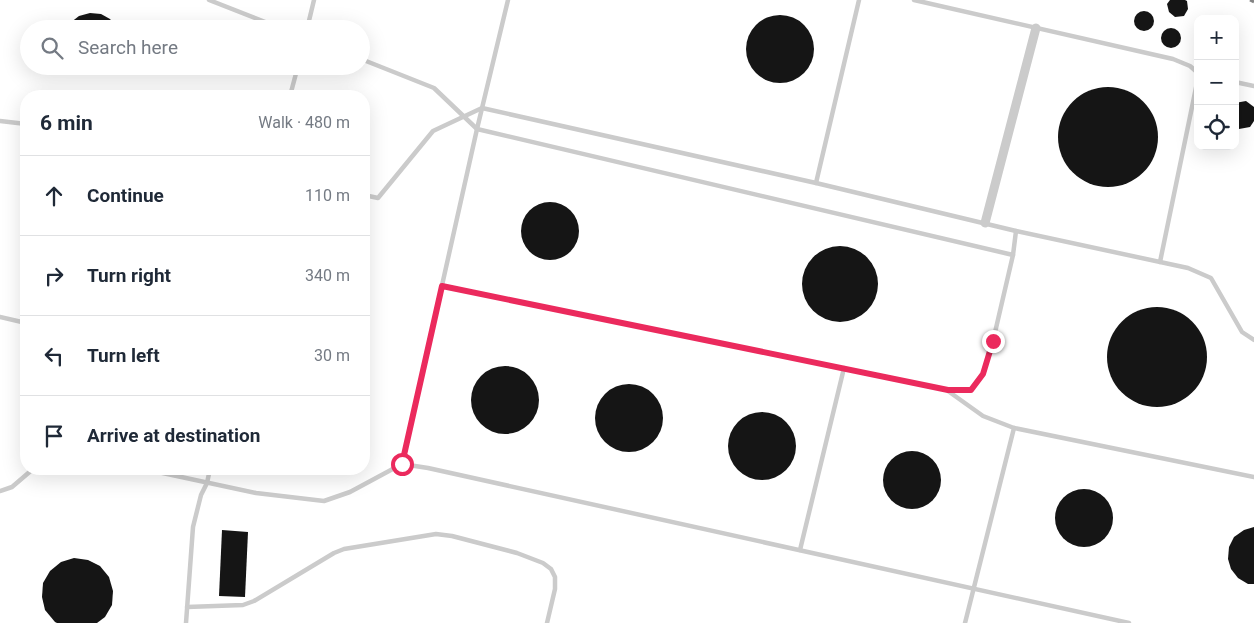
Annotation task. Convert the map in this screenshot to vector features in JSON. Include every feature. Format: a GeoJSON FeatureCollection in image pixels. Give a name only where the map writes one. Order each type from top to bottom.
{"type":"FeatureCollection","features":[{"type":"Feature","properties":{"kind":"street"},"geometry":{"type":"LineString","coordinates":[[985,223],[1036,28]]}},
{"type":"Feature","properties":{"kind":"lane"},"geometry":{"type":"LineString","coordinates":[[209,0],[260,20]]}},
{"type":"Feature","properties":{"kind":"lane"},"geometry":{"type":"LineString","coordinates":[[309,20],[314,0]]}},
{"type":"Feature","properties":{"kind":"lane"},"geometry":{"type":"LineString","coordinates":[[402,464],[508,0]]}},
{"type":"Feature","properties":{"kind":"lane"},"geometry":{"type":"LineString","coordinates":[[816,183],[859,0]]}},
{"type":"Feature","properties":{"kind":"lane"},"geometry":{"type":"LineString","coordinates":[[914,0],[1173,59],[1194,69]]}},
{"type":"Feature","properties":{"kind":"lane"},"geometry":{"type":"LineString","coordinates":[[370,63],[434,88],[477,129],[1013,255]]}},
{"type":"Feature","properties":{"kind":"lane"},"geometry":{"type":"LineString","coordinates":[[292,90],[296,75]]}},
{"type":"Feature","properties":{"kind":"lane"},"geometry":{"type":"LineString","coordinates":[[1239,83],[1254,86]]}},
{"type":"Feature","properties":{"kind":"lane"},"geometry":{"type":"LineString","coordinates":[[1160,262],[1194,97]]}},
{"type":"Feature","properties":{"kind":"lane"},"geometry":{"type":"LineString","coordinates":[[370,196],[378,198],[433,131],[482,108],[816,183],[1016,231],[1188,268],[1211,278],[1242,332],[1254,340]]}},
{"type":"Feature","properties":{"kind":"lane"},"geometry":{"type":"LineString","coordinates":[[0,121],[20,123]]}},
{"type":"Feature","properties":{"kind":"lane"},"geometry":{"type":"LineString","coordinates":[[442,286],[948,390],[971,390],[983,374],[993,341],[1013,255],[1016,231]]}},
{"type":"Feature","properties":{"kind":"lane"},"geometry":{"type":"LineString","coordinates":[[0,317],[20,322]]}},
{"type":"Feature","properties":{"kind":"lane"},"geometry":{"type":"LineString","coordinates":[[800,550],[844,368]]}},
{"type":"Feature","properties":{"kind":"lane"},"geometry":{"type":"LineString","coordinates":[[948,390],[983,416],[1014,428],[1254,477]]}},
{"type":"Feature","properties":{"kind":"lane"},"geometry":{"type":"LineString","coordinates":[[965,623],[1014,428]]}},
{"type":"Feature","properties":{"kind":"lane"},"geometry":{"type":"LineString","coordinates":[[171,475],[256,493],[324,501],[350,492],[402,464],[428,468],[1129,623]]}},
{"type":"Feature","properties":{"kind":"lane"},"geometry":{"type":"LineString","coordinates":[[0,491],[12,487],[26,475]]}},
{"type":"Feature","properties":{"kind":"lane"},"geometry":{"type":"LineString","coordinates":[[186,623],[193,527],[209,475]]}},
{"type":"Feature","properties":{"kind":"lane"},"geometry":{"type":"LineString","coordinates":[[187,607],[243,605],[254,601],[327,557],[344,549],[436,534],[452,536],[518,553],[551,568],[555,577],[555,589],[547,623]]}},
{"type":"Feature","properties":{"kind":"building"},"geometry":{"type":"Polygon","coordinates":[[[1170,0],[1187,1],[1188,9],[1184,16],[1175,17],[1169,12],[1167,4],[1170,0]]]}},
{"type":"Feature","properties":{"kind":"building"},"geometry":{"type":"Polygon","coordinates":[[[1144,11],[1151,14],[1154,21],[1151,28],[1144,31],[1137,28],[1134,21],[1137,14],[1144,11]]]}},
{"type":"Feature","properties":{"kind":"building"},"geometry":{"type":"Polygon","coordinates":[[[90,13],[101,14],[111,20],[74,20],[79,16],[90,13]]]}},
{"type":"Feature","properties":{"kind":"building"},"geometry":{"type":"Polygon","coordinates":[[[780,15],[793,18],[804,25],[811,36],[814,49],[811,62],[804,73],[793,80],[780,83],[767,80],[756,73],[749,62],[746,49],[749,36],[756,25],[767,18],[780,15]]]}},
{"type":"Feature","properties":{"kind":"building"},"geometry":{"type":"Polygon","coordinates":[[[1171,28],[1178,31],[1181,38],[1178,45],[1171,48],[1164,45],[1161,38],[1164,31],[1171,28]]]}},
{"type":"Feature","properties":{"kind":"building"},"geometry":{"type":"Polygon","coordinates":[[[1108,87],[1118,88],[1136,95],[1150,109],[1157,127],[1157,147],[1150,165],[1136,179],[1118,186],[1108,187],[1098,186],[1080,179],[1066,165],[1059,147],[1058,137],[1059,127],[1066,109],[1080,95],[1098,88],[1108,87]]]}},
{"type":"Feature","properties":{"kind":"building"},"geometry":{"type":"Polygon","coordinates":[[[1246,101],[1254,107],[1254,121],[1250,127],[1239,129],[1239,102],[1246,101]]]}},
{"type":"Feature","properties":{"kind":"building"},"geometry":{"type":"Polygon","coordinates":[[[550,202],[561,204],[574,215],[579,231],[577,242],[566,255],[550,260],[539,258],[526,247],[521,231],[523,220],[534,207],[550,202]]]}},
{"type":"Feature","properties":{"kind":"building"},"geometry":{"type":"Polygon","coordinates":[[[840,246],[855,249],[867,257],[875,269],[878,284],[875,299],[867,311],[855,319],[840,322],[825,319],[813,311],[805,299],[802,284],[805,269],[813,257],[825,249],[840,246]]]}},
{"type":"Feature","properties":{"kind":"building"},"geometry":{"type":"Polygon","coordinates":[[[1157,307],[1167,308],[1185,315],[1199,329],[1206,347],[1206,367],[1199,385],[1185,399],[1167,406],[1157,407],[1147,406],[1129,399],[1115,385],[1108,367],[1107,357],[1108,347],[1115,329],[1129,315],[1147,308],[1157,307]]]}},
{"type":"Feature","properties":{"kind":"building"},"geometry":{"type":"Polygon","coordinates":[[[505,366],[518,369],[529,376],[536,387],[539,400],[536,413],[529,424],[518,431],[505,434],[492,431],[481,424],[474,413],[471,400],[474,387],[481,376],[492,369],[505,366]]]}},
{"type":"Feature","properties":{"kind":"building"},"geometry":{"type":"Polygon","coordinates":[[[629,384],[642,387],[653,394],[660,405],[663,418],[660,431],[653,442],[642,449],[629,452],[616,449],[605,442],[598,431],[595,418],[598,405],[605,394],[616,387],[629,384]]]}},
{"type":"Feature","properties":{"kind":"building"},"geometry":{"type":"Polygon","coordinates":[[[762,412],[775,415],[786,422],[793,433],[796,446],[793,459],[786,470],[775,477],[762,480],[749,477],[738,470],[731,459],[728,446],[731,433],[738,422],[749,415],[762,412]]]}},
{"type":"Feature","properties":{"kind":"building"},"geometry":{"type":"Polygon","coordinates":[[[912,451],[923,453],[936,464],[941,480],[939,491],[928,504],[912,509],[901,507],[888,496],[883,480],[885,469],[896,456],[912,451]]]}},
{"type":"Feature","properties":{"kind":"building"},"geometry":{"type":"Polygon","coordinates":[[[1084,489],[1095,491],[1108,502],[1113,518],[1111,529],[1100,542],[1084,547],[1073,545],[1060,534],[1055,518],[1057,507],[1068,494],[1084,489]]]}},
{"type":"Feature","properties":{"kind":"building"},"geometry":{"type":"Polygon","coordinates":[[[1254,527],[1254,584],[1248,584],[1238,578],[1231,569],[1228,559],[1229,547],[1234,537],[1244,530],[1254,527]]]}},
{"type":"Feature","properties":{"kind":"building"},"geometry":{"type":"Polygon","coordinates":[[[222,530],[248,532],[245,597],[219,596],[222,530]]]}},
{"type":"Feature","properties":{"kind":"building"},"geometry":{"type":"Polygon","coordinates":[[[74,558],[88,560],[100,566],[109,577],[113,591],[112,605],[105,617],[97,623],[57,623],[45,610],[42,597],[43,583],[50,571],[61,562],[74,558]]]}},
{"type":"Feature","properties":{"kind":"railway"},"geometry":{"type":"LineString","coordinates":[[1250,0],[1254,2]]}},
{"type":"Feature","properties":{"kind":"route"},"geometry":{"type":"LineString","coordinates":[[402,464],[442,286],[948,390],[971,390],[983,374],[993,341]]}}]}
